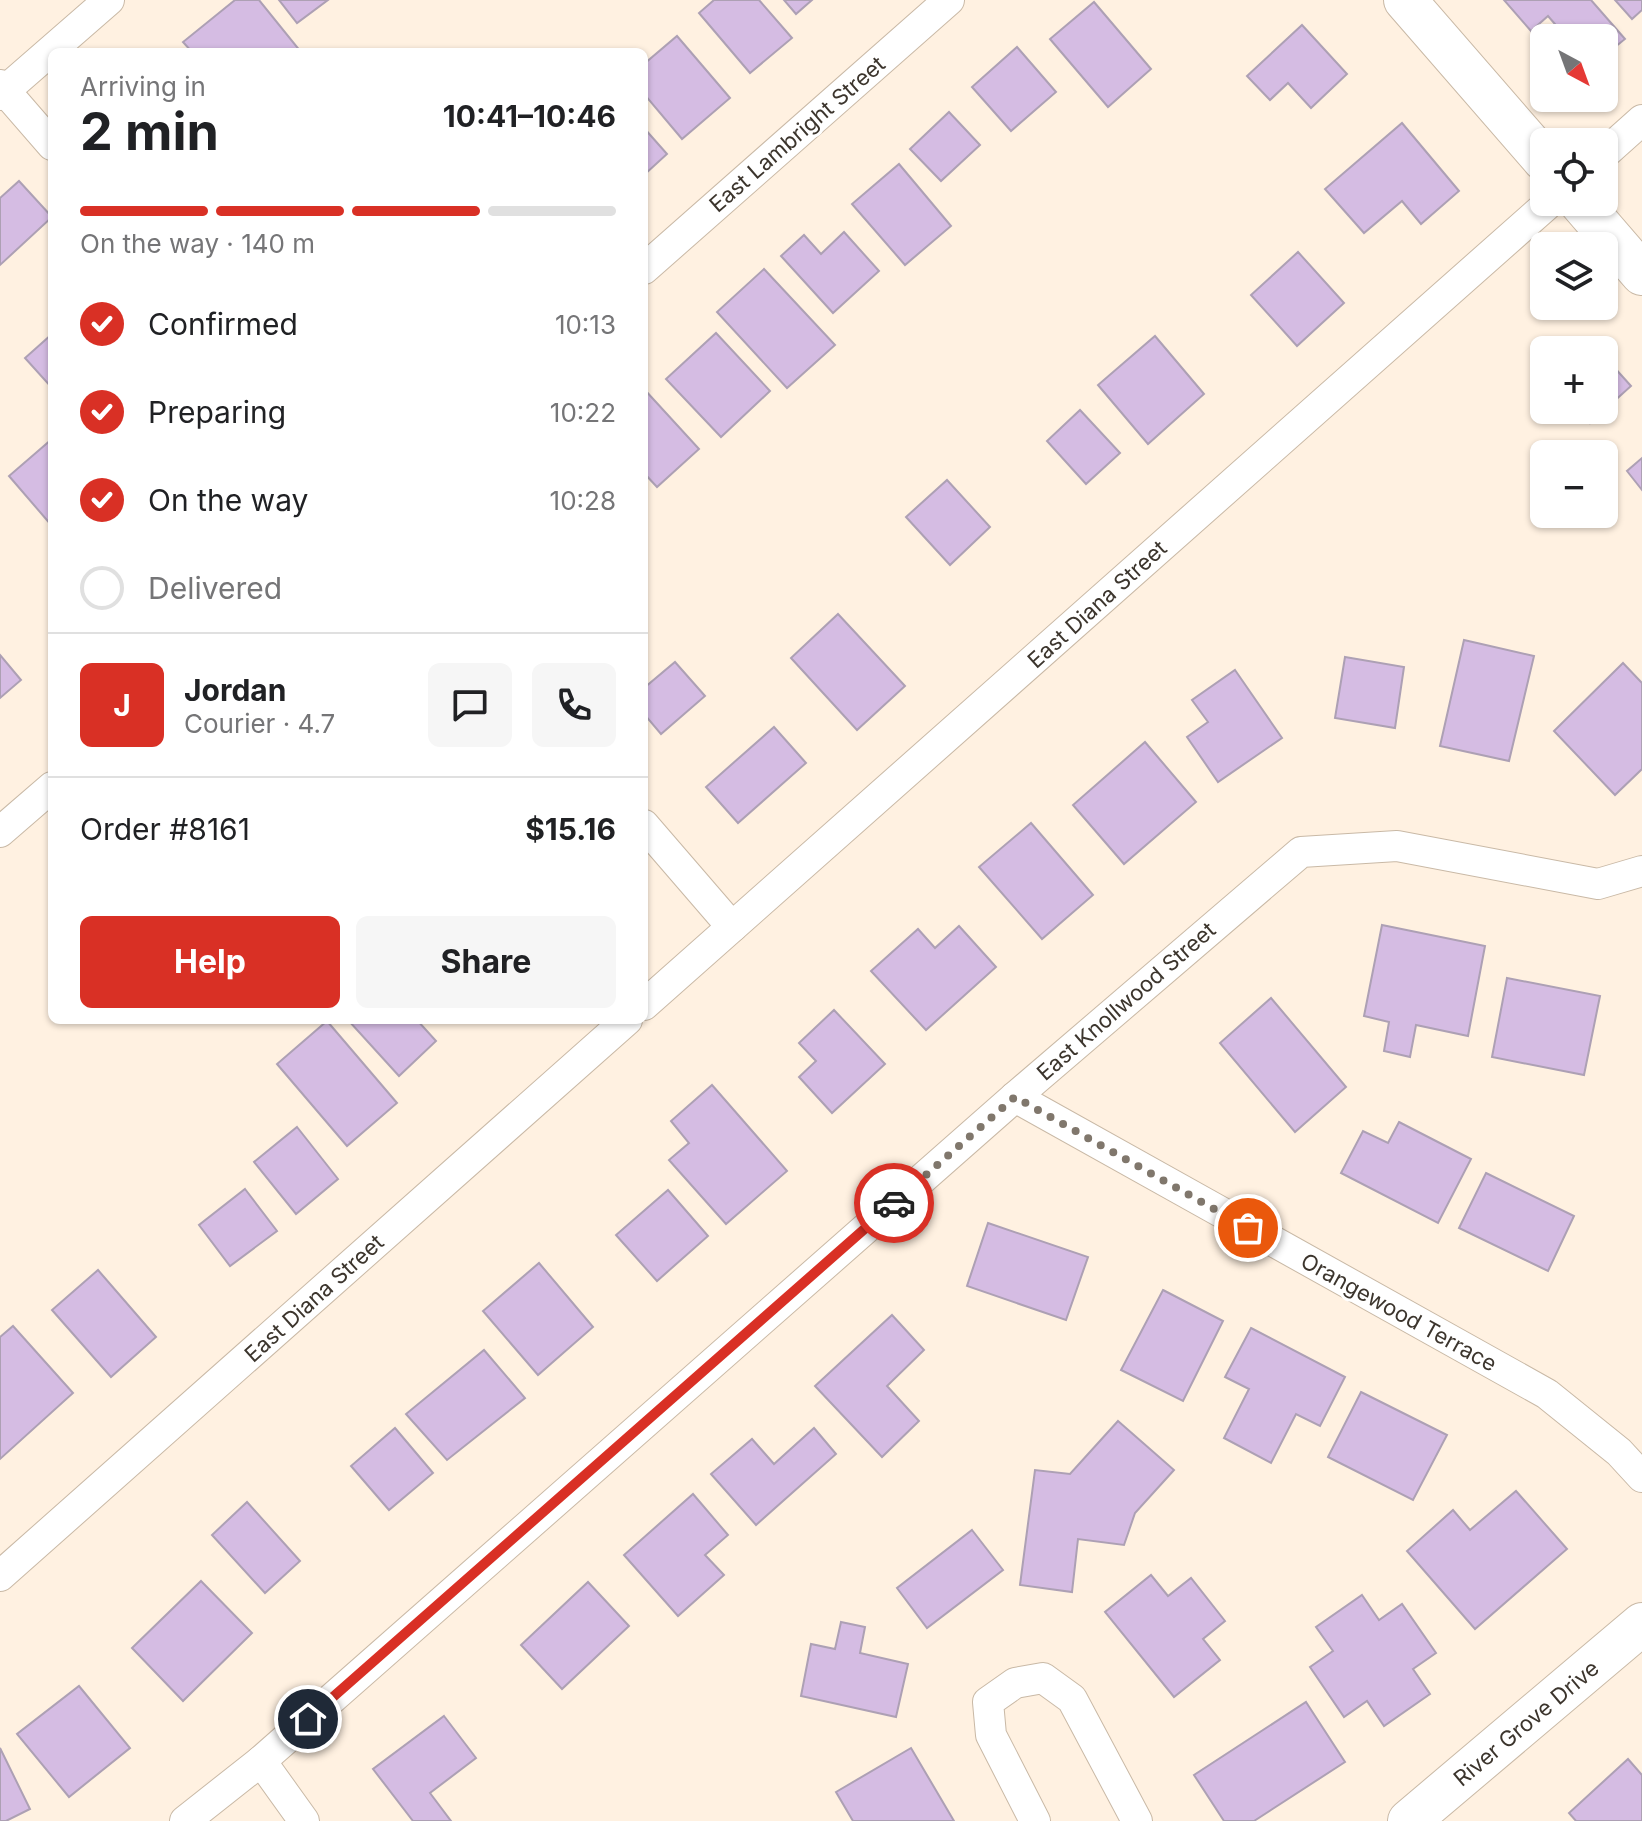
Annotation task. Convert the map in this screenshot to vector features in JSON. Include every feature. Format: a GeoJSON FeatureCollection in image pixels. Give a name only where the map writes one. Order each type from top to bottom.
{"type":"FeatureCollection","features":[{"type":"Feature","properties":{"kind":"street"},"geometry":{"type":"LineString","coordinates":[[53,48],[109,0]]}},
{"type":"Feature","properties":{"kind":"street","name":"East Lambright Street"},"geometry":{"type":"LineString","coordinates":[[648,265],[949,0]]}},
{"type":"Feature","properties":{"kind":"street"},"geometry":{"type":"LineString","coordinates":[[1405,0],[1530,144]]}},
{"type":"Feature","properties":{"kind":"street"},"geometry":{"type":"LineString","coordinates":[[48,52],[2,91],[48,141]]}},
{"type":"Feature","properties":{"kind":"street"},"geometry":{"type":"LineString","coordinates":[[1618,141],[1642,120]]}},
{"type":"Feature","properties":{"kind":"street","name":"East Diana Street"},"geometry":{"type":"LineString","coordinates":[[648,1001],[1534,216]]}},
{"type":"Feature","properties":{"kind":"street"},"geometry":{"type":"LineString","coordinates":[[1592,216],[1642,274]]}},
{"type":"Feature","properties":{"kind":"street"},"geometry":{"type":"LineString","coordinates":[[0,832],[48,790]]}},
{"type":"Feature","properties":{"kind":"street"},"geometry":{"type":"LineString","coordinates":[[648,830],[732,927]]}},
{"type":"Feature","properties":{"kind":"street","name":"East Knollwood Street"},"geometry":{"type":"LineString","coordinates":[[185,1821],[261,1761],[1015,1097],[1301,852],[1397,846],[1598,884],[1642,871]]}},
{"type":"Feature","properties":{"kind":"street","name":"East Diana Street"},"geometry":{"type":"LineString","coordinates":[[0,1576],[622,1024]]}},
{"type":"Feature","properties":{"kind":"street","name":"Orangewood Terrace"},"geometry":{"type":"LineString","coordinates":[[1015,1097],[1547,1394],[1619,1452],[1642,1477]]}},
{"type":"Feature","properties":{"kind":"street","name":"River Grove Drive"},"geometry":{"type":"LineString","coordinates":[[1409,1821],[1642,1624]]}},
{"type":"Feature","properties":{"kind":"street"},"geometry":{"type":"LineString","coordinates":[[1035,1821],[991,1735],[988,1702],[1015,1683],[1043,1678],[1072,1699],[1137,1821]]}},
{"type":"Feature","properties":{"kind":"street"},"geometry":{"type":"LineString","coordinates":[[261,1761],[304,1821]]}},
{"type":"Feature","properties":{"kind":"building"},"geometry":{"type":"Polygon","coordinates":[[[235,0],[259,0],[298,48],[188,48],[183,42],[235,0]]]}},
{"type":"Feature","properties":{"kind":"building"},"geometry":{"type":"Polygon","coordinates":[[[279,0],[328,0],[297,23],[279,0]]]}},
{"type":"Feature","properties":{"kind":"building"},"geometry":{"type":"Polygon","coordinates":[[[714,0],[759,0],[792,38],[750,73],[699,13],[714,0]]]}},
{"type":"Feature","properties":{"kind":"building"},"geometry":{"type":"Polygon","coordinates":[[[784,0],[812,0],[796,14],[784,0]]]}},
{"type":"Feature","properties":{"kind":"building"},"geometry":{"type":"Polygon","coordinates":[[[1504,0],[1591,0],[1612,24],[1555,24],[1548,16],[1539,24],[1530,24],[1530,30],[1504,0]]]}},
{"type":"Feature","properties":{"kind":"building"},"geometry":{"type":"Polygon","coordinates":[[[1615,0],[1642,0],[1642,10],[1632,19],[1615,0]]]}},
{"type":"Feature","properties":{"kind":"building"},"geometry":{"type":"Polygon","coordinates":[[[1094,2],[1151,69],[1108,107],[1050,39],[1094,2]]]}},
{"type":"Feature","properties":{"kind":"building"},"geometry":{"type":"Polygon","coordinates":[[[1302,25],[1347,74],[1311,108],[1288,83],[1270,100],[1247,76],[1302,25]]]}},
{"type":"Feature","properties":{"kind":"building"},"geometry":{"type":"Polygon","coordinates":[[[1618,31],[1625,39],[1618,45],[1618,31]]]}},
{"type":"Feature","properties":{"kind":"building"},"geometry":{"type":"Polygon","coordinates":[[[677,36],[730,98],[682,139],[648,99],[648,61],[677,36]]]}},
{"type":"Feature","properties":{"kind":"building"},"geometry":{"type":"Polygon","coordinates":[[[1017,47],[1056,92],[1011,131],[972,87],[1017,47]]]}},
{"type":"Feature","properties":{"kind":"building"},"geometry":{"type":"Polygon","coordinates":[[[949,112],[980,145],[941,181],[910,149],[949,112]]]}},
{"type":"Feature","properties":{"kind":"building"},"geometry":{"type":"Polygon","coordinates":[[[1402,123],[1459,191],[1421,224],[1402,201],[1364,233],[1325,189],[1402,123]]]}},
{"type":"Feature","properties":{"kind":"building"},"geometry":{"type":"Polygon","coordinates":[[[648,133],[667,154],[648,171],[648,133]]]}},
{"type":"Feature","properties":{"kind":"building"},"geometry":{"type":"Polygon","coordinates":[[[899,164],[951,226],[905,265],[852,204],[899,164]]]}},
{"type":"Feature","properties":{"kind":"building"},"geometry":{"type":"Polygon","coordinates":[[[19,181],[48,213],[48,221],[0,265],[0,198],[19,181]]]}},
{"type":"Feature","properties":{"kind":"building"},"geometry":{"type":"Polygon","coordinates":[[[844,232],[879,271],[833,313],[781,256],[804,235],[821,254],[844,232]]]}},
{"type":"Feature","properties":{"kind":"building"},"geometry":{"type":"Polygon","coordinates":[[[1298,252],[1344,303],[1297,346],[1251,295],[1298,252]]]}},
{"type":"Feature","properties":{"kind":"building"},"geometry":{"type":"Polygon","coordinates":[[[764,269],[835,345],[787,388],[717,312],[764,269]]]}},
{"type":"Feature","properties":{"kind":"building"},"geometry":{"type":"Polygon","coordinates":[[[716,333],[770,391],[721,437],[666,379],[716,333]]]}},
{"type":"Feature","properties":{"kind":"building"},"geometry":{"type":"Polygon","coordinates":[[[1155,336],[1204,394],[1148,444],[1098,385],[1155,336]]]}},
{"type":"Feature","properties":{"kind":"building"},"geometry":{"type":"Polygon","coordinates":[[[48,338],[48,384],[25,358],[48,338]]]}},
{"type":"Feature","properties":{"kind":"building"},"geometry":{"type":"Polygon","coordinates":[[[1618,372],[1631,386],[1618,398],[1618,372]]]}},
{"type":"Feature","properties":{"kind":"building"},"geometry":{"type":"Polygon","coordinates":[[[648,393],[699,449],[657,487],[648,477],[648,393]]]}},
{"type":"Feature","properties":{"kind":"building"},"geometry":{"type":"Polygon","coordinates":[[[1080,410],[1120,453],[1086,484],[1047,441],[1080,410]]]}},
{"type":"Feature","properties":{"kind":"building"},"geometry":{"type":"Polygon","coordinates":[[[48,442],[48,521],[9,476],[48,442]]]}},
{"type":"Feature","properties":{"kind":"building"},"geometry":{"type":"Polygon","coordinates":[[[1642,458],[1642,490],[1627,471],[1642,458]]]}},
{"type":"Feature","properties":{"kind":"building"},"geometry":{"type":"Polygon","coordinates":[[[947,480],[990,527],[950,565],[906,517],[947,480]]]}},
{"type":"Feature","properties":{"kind":"building"},"geometry":{"type":"Polygon","coordinates":[[[838,614],[905,686],[857,730],[791,658],[838,614]]]}},
{"type":"Feature","properties":{"kind":"building"},"geometry":{"type":"Polygon","coordinates":[[[1464,640],[1534,656],[1509,761],[1440,746],[1464,640]]]}},
{"type":"Feature","properties":{"kind":"building"},"geometry":{"type":"Polygon","coordinates":[[[0,655],[21,680],[0,698],[0,655]]]}},
{"type":"Feature","properties":{"kind":"building"},"geometry":{"type":"Polygon","coordinates":[[[1345,657],[1404,667],[1395,728],[1335,718],[1345,657]]]}},
{"type":"Feature","properties":{"kind":"building"},"geometry":{"type":"Polygon","coordinates":[[[675,662],[705,696],[661,734],[648,719],[648,685],[675,662]]]}},
{"type":"Feature","properties":{"kind":"building"},"geometry":{"type":"Polygon","coordinates":[[[1623,663],[1642,683],[1642,769],[1615,795],[1554,731],[1623,663]]]}},
{"type":"Feature","properties":{"kind":"building"},"geometry":{"type":"Polygon","coordinates":[[[1235,670],[1282,738],[1218,782],[1187,737],[1208,722],[1192,700],[1235,670]]]}},
{"type":"Feature","properties":{"kind":"building"},"geometry":{"type":"Polygon","coordinates":[[[774,727],[806,763],[738,823],[706,787],[774,727]]]}},
{"type":"Feature","properties":{"kind":"building"},"geometry":{"type":"Polygon","coordinates":[[[1145,742],[1196,802],[1124,864],[1073,805],[1145,742]]]}},
{"type":"Feature","properties":{"kind":"building"},"geometry":{"type":"Polygon","coordinates":[[[1031,823],[1093,895],[1042,939],[979,867],[1031,823]]]}},
{"type":"Feature","properties":{"kind":"building"},"geometry":{"type":"Polygon","coordinates":[[[1382,925],[1485,946],[1468,1036],[1416,1025],[1410,1057],[1384,1051],[1389,1022],[1364,1016],[1382,925]]]}},
{"type":"Feature","properties":{"kind":"building"},"geometry":{"type":"Polygon","coordinates":[[[959,926],[996,967],[926,1030],[871,971],[918,929],[935,948],[959,926]]]}},
{"type":"Feature","properties":{"kind":"building"},"geometry":{"type":"Polygon","coordinates":[[[1507,978],[1600,996],[1584,1075],[1492,1057],[1507,978]]]}},
{"type":"Feature","properties":{"kind":"building"},"geometry":{"type":"Polygon","coordinates":[[[1271,998],[1346,1087],[1295,1132],[1220,1043],[1271,998]]]}},
{"type":"Feature","properties":{"kind":"building"},"geometry":{"type":"Polygon","coordinates":[[[834,1010],[885,1064],[832,1113],[799,1077],[816,1061],[799,1043],[834,1010]]]}},
{"type":"Feature","properties":{"kind":"building"},"geometry":{"type":"Polygon","coordinates":[[[324,1024],[330,1024],[397,1103],[347,1146],[277,1064],[324,1024]]]}},
{"type":"Feature","properties":{"kind":"building"},"geometry":{"type":"Polygon","coordinates":[[[352,1024],[421,1024],[436,1041],[399,1076],[352,1024]]]}},
{"type":"Feature","properties":{"kind":"building"},"geometry":{"type":"Polygon","coordinates":[[[712,1085],[787,1171],[726,1224],[669,1160],[689,1143],[671,1121],[712,1085]]]}},
{"type":"Feature","properties":{"kind":"building"},"geometry":{"type":"Polygon","coordinates":[[[1399,1122],[1471,1159],[1438,1223],[1341,1173],[1363,1131],[1388,1143],[1399,1122]]]}},
{"type":"Feature","properties":{"kind":"building"},"geometry":{"type":"Polygon","coordinates":[[[297,1127],[338,1179],[296,1214],[254,1162],[297,1127]]]}},
{"type":"Feature","properties":{"kind":"building"},"geometry":{"type":"Polygon","coordinates":[[[1486,1173],[1574,1216],[1548,1271],[1459,1228],[1486,1173]]]}},
{"type":"Feature","properties":{"kind":"building"},"geometry":{"type":"Polygon","coordinates":[[[245,1189],[277,1231],[230,1266],[199,1225],[245,1189]]]}},
{"type":"Feature","properties":{"kind":"building"},"geometry":{"type":"Polygon","coordinates":[[[668,1190],[708,1236],[657,1281],[616,1235],[668,1190]]]}},
{"type":"Feature","properties":{"kind":"building"},"geometry":{"type":"Polygon","coordinates":[[[988,1223],[1088,1257],[1066,1320],[967,1286],[988,1223]]]}},
{"type":"Feature","properties":{"kind":"building"},"geometry":{"type":"Polygon","coordinates":[[[539,1263],[593,1327],[538,1375],[483,1311],[539,1263]]]}},
{"type":"Feature","properties":{"kind":"building"},"geometry":{"type":"Polygon","coordinates":[[[98,1270],[156,1337],[111,1377],[52,1310],[98,1270]]]}},
{"type":"Feature","properties":{"kind":"building"},"geometry":{"type":"Polygon","coordinates":[[[1163,1290],[1223,1321],[1183,1401],[1121,1370],[1163,1290]]]}},
{"type":"Feature","properties":{"kind":"building"},"geometry":{"type":"Polygon","coordinates":[[[892,1315],[924,1350],[887,1386],[919,1421],[882,1457],[815,1386],[892,1315]]]}},
{"type":"Feature","properties":{"kind":"building"},"geometry":{"type":"Polygon","coordinates":[[[13,1326],[73,1393],[0,1459],[0,1337],[13,1326]]]}},
{"type":"Feature","properties":{"kind":"building"},"geometry":{"type":"Polygon","coordinates":[[[1251,1328],[1345,1377],[1320,1426],[1296,1414],[1271,1463],[1224,1438],[1249,1389],[1225,1377],[1251,1328]]]}},
{"type":"Feature","properties":{"kind":"building"},"geometry":{"type":"Polygon","coordinates":[[[484,1350],[525,1398],[447,1460],[406,1414],[484,1350]]]}},
{"type":"Feature","properties":{"kind":"building"},"geometry":{"type":"Polygon","coordinates":[[[1361,1392],[1447,1435],[1413,1500],[1328,1457],[1361,1392]]]}},
{"type":"Feature","properties":{"kind":"building"},"geometry":{"type":"Polygon","coordinates":[[[1118,1421],[1174,1470],[1135,1513],[1124,1545],[1078,1539],[1072,1592],[1020,1585],[1035,1470],[1070,1474],[1118,1421]]]}},
{"type":"Feature","properties":{"kind":"building"},"geometry":{"type":"Polygon","coordinates":[[[395,1428],[433,1473],[389,1510],[351,1466],[395,1428]]]}},
{"type":"Feature","properties":{"kind":"building"},"geometry":{"type":"Polygon","coordinates":[[[814,1428],[836,1454],[756,1525],[711,1474],[752,1439],[774,1464],[814,1428]]]}},
{"type":"Feature","properties":{"kind":"building"},"geometry":{"type":"Polygon","coordinates":[[[1516,1491],[1567,1549],[1475,1629],[1407,1551],[1453,1510],[1470,1530],[1516,1491]]]}},
{"type":"Feature","properties":{"kind":"building"},"geometry":{"type":"Polygon","coordinates":[[[693,1494],[728,1535],[705,1555],[724,1575],[678,1616],[624,1555],[693,1494]]]}},
{"type":"Feature","properties":{"kind":"building"},"geometry":{"type":"Polygon","coordinates":[[[247,1502],[300,1561],[265,1593],[212,1535],[247,1502]]]}},
{"type":"Feature","properties":{"kind":"building"},"geometry":{"type":"Polygon","coordinates":[[[972,1530],[1003,1570],[927,1628],[897,1588],[972,1530]]]}},
{"type":"Feature","properties":{"kind":"building"},"geometry":{"type":"Polygon","coordinates":[[[1151,1575],[1168,1596],[1191,1578],[1225,1621],[1203,1639],[1220,1660],[1174,1697],[1105,1612],[1151,1575]]]}},
{"type":"Feature","properties":{"kind":"building"},"geometry":{"type":"Polygon","coordinates":[[[201,1581],[252,1633],[183,1701],[132,1648],[201,1581]]]}},
{"type":"Feature","properties":{"kind":"building"},"geometry":{"type":"Polygon","coordinates":[[[588,1582],[629,1626],[562,1689],[521,1645],[588,1582]]]}},
{"type":"Feature","properties":{"kind":"building"},"geometry":{"type":"Polygon","coordinates":[[[1362,1595],[1379,1620],[1402,1604],[1436,1653],[1413,1669],[1430,1694],[1384,1726],[1367,1701],[1344,1717],[1310,1667],[1333,1651],[1316,1627],[1362,1595]]]}},
{"type":"Feature","properties":{"kind":"building"},"geometry":{"type":"Polygon","coordinates":[[[841,1622],[865,1627],[860,1653],[908,1664],[896,1717],[801,1696],[811,1644],[835,1649],[841,1622]]]}},
{"type":"Feature","properties":{"kind":"building"},"geometry":{"type":"Polygon","coordinates":[[[79,1686],[130,1748],[69,1797],[17,1734],[79,1686]]]}},
{"type":"Feature","properties":{"kind":"building"},"geometry":{"type":"Polygon","coordinates":[[[1306,1702],[1345,1762],[1254,1821],[1224,1821],[1194,1775],[1306,1702]]]}},
{"type":"Feature","properties":{"kind":"building"},"geometry":{"type":"Polygon","coordinates":[[[444,1716],[476,1758],[430,1793],[451,1821],[413,1821],[373,1769],[444,1716]]]}},
{"type":"Feature","properties":{"kind":"building"},"geometry":{"type":"Polygon","coordinates":[[[0,1748],[30,1809],[6,1821],[0,1821],[0,1748]]]}},
{"type":"Feature","properties":{"kind":"building"},"geometry":{"type":"Polygon","coordinates":[[[911,1748],[954,1821],[853,1821],[836,1792],[911,1748]]]}},
{"type":"Feature","properties":{"kind":"building"},"geometry":{"type":"Polygon","coordinates":[[[1628,1759],[1642,1775],[1642,1821],[1576,1821],[1569,1813],[1628,1759]]]}},
{"type":"Feature","properties":{"kind":"way so far"},"geometry":{"type":"LineString","coordinates":[[894,1203],[1015,1097],[1248,1228]]}},
{"type":"Feature","properties":{"kind":"route"},"geometry":{"type":"LineString","coordinates":[[308,1719],[894,1203]]}}]}
